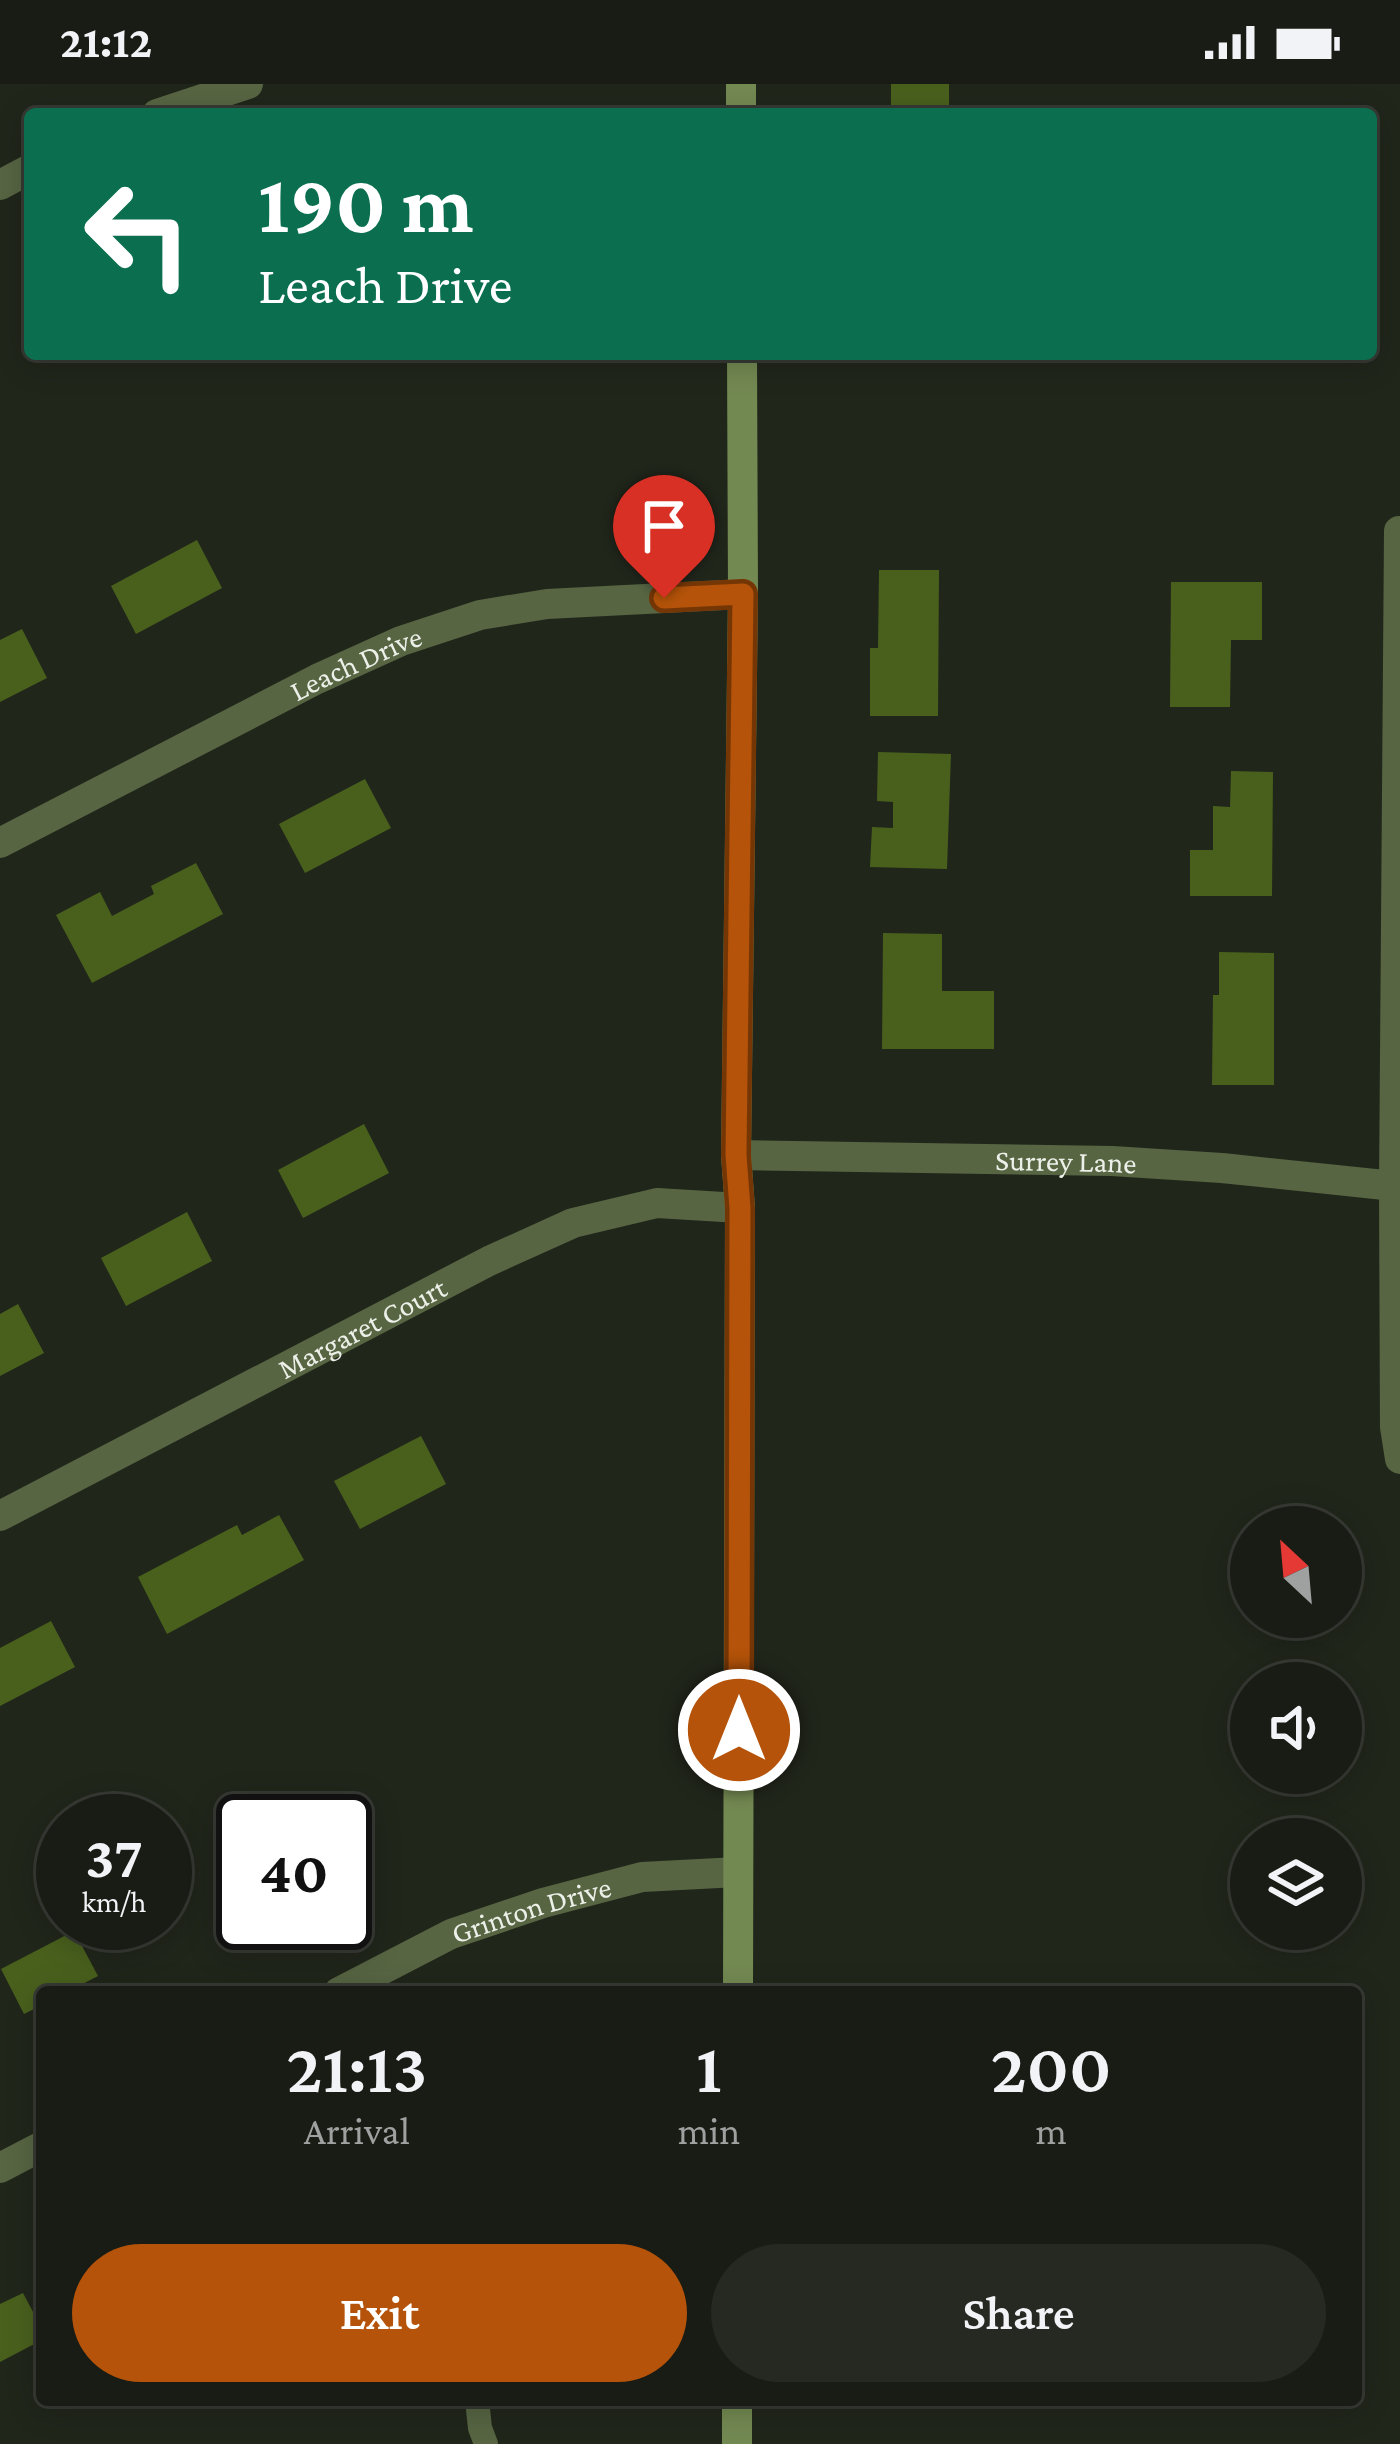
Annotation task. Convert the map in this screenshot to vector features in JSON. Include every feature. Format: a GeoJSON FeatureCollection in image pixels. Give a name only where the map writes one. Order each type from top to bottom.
{"type":"FeatureCollection","features":[{"type":"Feature","properties":{"kind":"street"},"geometry":{"type":"LineString","coordinates":[[175,108],[248,84]]}},
{"type":"Feature","properties":{"kind":"street"},"geometry":{"type":"LineString","coordinates":[[738,1986],[740,1208],[736,1155],[742,360]]}},
{"type":"Feature","properties":{"kind":"street"},"geometry":{"type":"LineString","coordinates":[[1399,531],[1394,1186],[1395,1427],[1400,1459]]}},
{"type":"Feature","properties":{"kind":"street","name":"Leach Drive"},"geometry":{"type":"LineString","coordinates":[[0,844],[401,641],[480,615],[547,604],[743,594]]}},
{"type":"Feature","properties":{"kind":"street","name":"Surrey Lane"},"geometry":{"type":"LineString","coordinates":[[736,1155],[1112,1161],[1394,1186]]}},
{"type":"Feature","properties":{"kind":"street","name":"Margaret Court"},"geometry":{"type":"LineString","coordinates":[[0,1516],[489,1261],[573,1223],[657,1203],[740,1208]]}},
{"type":"Feature","properties":{"kind":"street","name":"Grinton Drive"},"geometry":{"type":"LineString","coordinates":[[351,1986],[451,1934],[542,1903],[642,1877],[738,1872]]}},
{"type":"Feature","properties":{"kind":"street"},"geometry":{"type":"LineString","coordinates":[[0,2168],[36,2149]]}},
{"type":"Feature","properties":{"kind":"street"},"geometry":{"type":"LineString","coordinates":[[737,2406],[737,2444]]}},
{"type":"Feature","properties":{"kind":"lane"},"geometry":{"type":"LineString","coordinates":[[478,2406],[486,2444]]}},
{"type":"Feature","properties":{"kind":"building"},"geometry":{"type":"Polygon","coordinates":[[[891,84],[949,84],[949,108],[891,108],[891,84]]]}},
{"type":"Feature","properties":{"kind":"building"},"geometry":{"type":"Polygon","coordinates":[[[197,540],[222,588],[136,634],[111,586],[197,540]]]}},
{"type":"Feature","properties":{"kind":"building"},"geometry":{"type":"Polygon","coordinates":[[[879,570],[939,570],[938,716],[870,716],[870,648],[878,648],[879,570]]]}},
{"type":"Feature","properties":{"kind":"building"},"geometry":{"type":"Polygon","coordinates":[[[1171,582],[1262,582],[1262,640],[1231,640],[1230,707],[1170,707],[1171,582]]]}},
{"type":"Feature","properties":{"kind":"building"},"geometry":{"type":"Polygon","coordinates":[[[22,629],[47,678],[0,702],[0,640],[22,629]]]}},
{"type":"Feature","properties":{"kind":"building"},"geometry":{"type":"Polygon","coordinates":[[[878,752],[951,754],[947,869],[870,867],[872,827],[893,828],[893,802],[877,801],[878,752]]]}},
{"type":"Feature","properties":{"kind":"building"},"geometry":{"type":"Polygon","coordinates":[[[1231,771],[1273,772],[1272,896],[1190,896],[1190,850],[1213,850],[1213,806],[1230,807],[1231,771]]]}},
{"type":"Feature","properties":{"kind":"building"},"geometry":{"type":"Polygon","coordinates":[[[365,779],[391,828],[305,873],[279,824],[365,779]]]}},
{"type":"Feature","properties":{"kind":"building"},"geometry":{"type":"Polygon","coordinates":[[[196,863],[223,914],[92,983],[56,915],[100,892],[112,916],[154,894],[151,886],[196,863]]]}},
{"type":"Feature","properties":{"kind":"building"},"geometry":{"type":"Polygon","coordinates":[[[883,933],[942,934],[942,991],[994,991],[994,1049],[882,1049],[883,933]]]}},
{"type":"Feature","properties":{"kind":"building"},"geometry":{"type":"Polygon","coordinates":[[[1219,952],[1274,953],[1274,1085],[1212,1085],[1213,995],[1219,995],[1219,952]]]}},
{"type":"Feature","properties":{"kind":"building"},"geometry":{"type":"Polygon","coordinates":[[[364,1124],[389,1173],[303,1218],[278,1170],[364,1124]]]}},
{"type":"Feature","properties":{"kind":"building"},"geometry":{"type":"Polygon","coordinates":[[[187,1212],[212,1261],[126,1306],[101,1258],[187,1212]]]}},
{"type":"Feature","properties":{"kind":"building"},"geometry":{"type":"Polygon","coordinates":[[[18,1304],[44,1353],[0,1376],[0,1314],[18,1304]]]}},
{"type":"Feature","properties":{"kind":"building"},"geometry":{"type":"Polygon","coordinates":[[[421,1436],[446,1484],[360,1529],[334,1481],[421,1436]]]}},
{"type":"Feature","properties":{"kind":"building"},"geometry":{"type":"Polygon","coordinates":[[[279,1515],[304,1560],[167,1634],[138,1577],[237,1525],[242,1535],[279,1515]]]}},
{"type":"Feature","properties":{"kind":"building"},"geometry":{"type":"Polygon","coordinates":[[[51,1621],[75,1667],[0,1706],[0,1648],[51,1621]]]}},
{"type":"Feature","properties":{"kind":"building"},"geometry":{"type":"Polygon","coordinates":[[[38,1950],[84,1950],[98,1976],[79,1986],[36,1986],[36,2008],[24,2014],[1,1969],[38,1950]]]}},
{"type":"Feature","properties":{"kind":"building"},"geometry":{"type":"Polygon","coordinates":[[[23,2293],[36,2318],[36,2343],[0,2362],[0,2304],[23,2293]]]}},
{"type":"Feature","properties":{"kind":"route"},"geometry":{"type":"LineString","coordinates":[[664,598],[743,594],[736,1155],[740,1208],[739,1730]]}}]}
